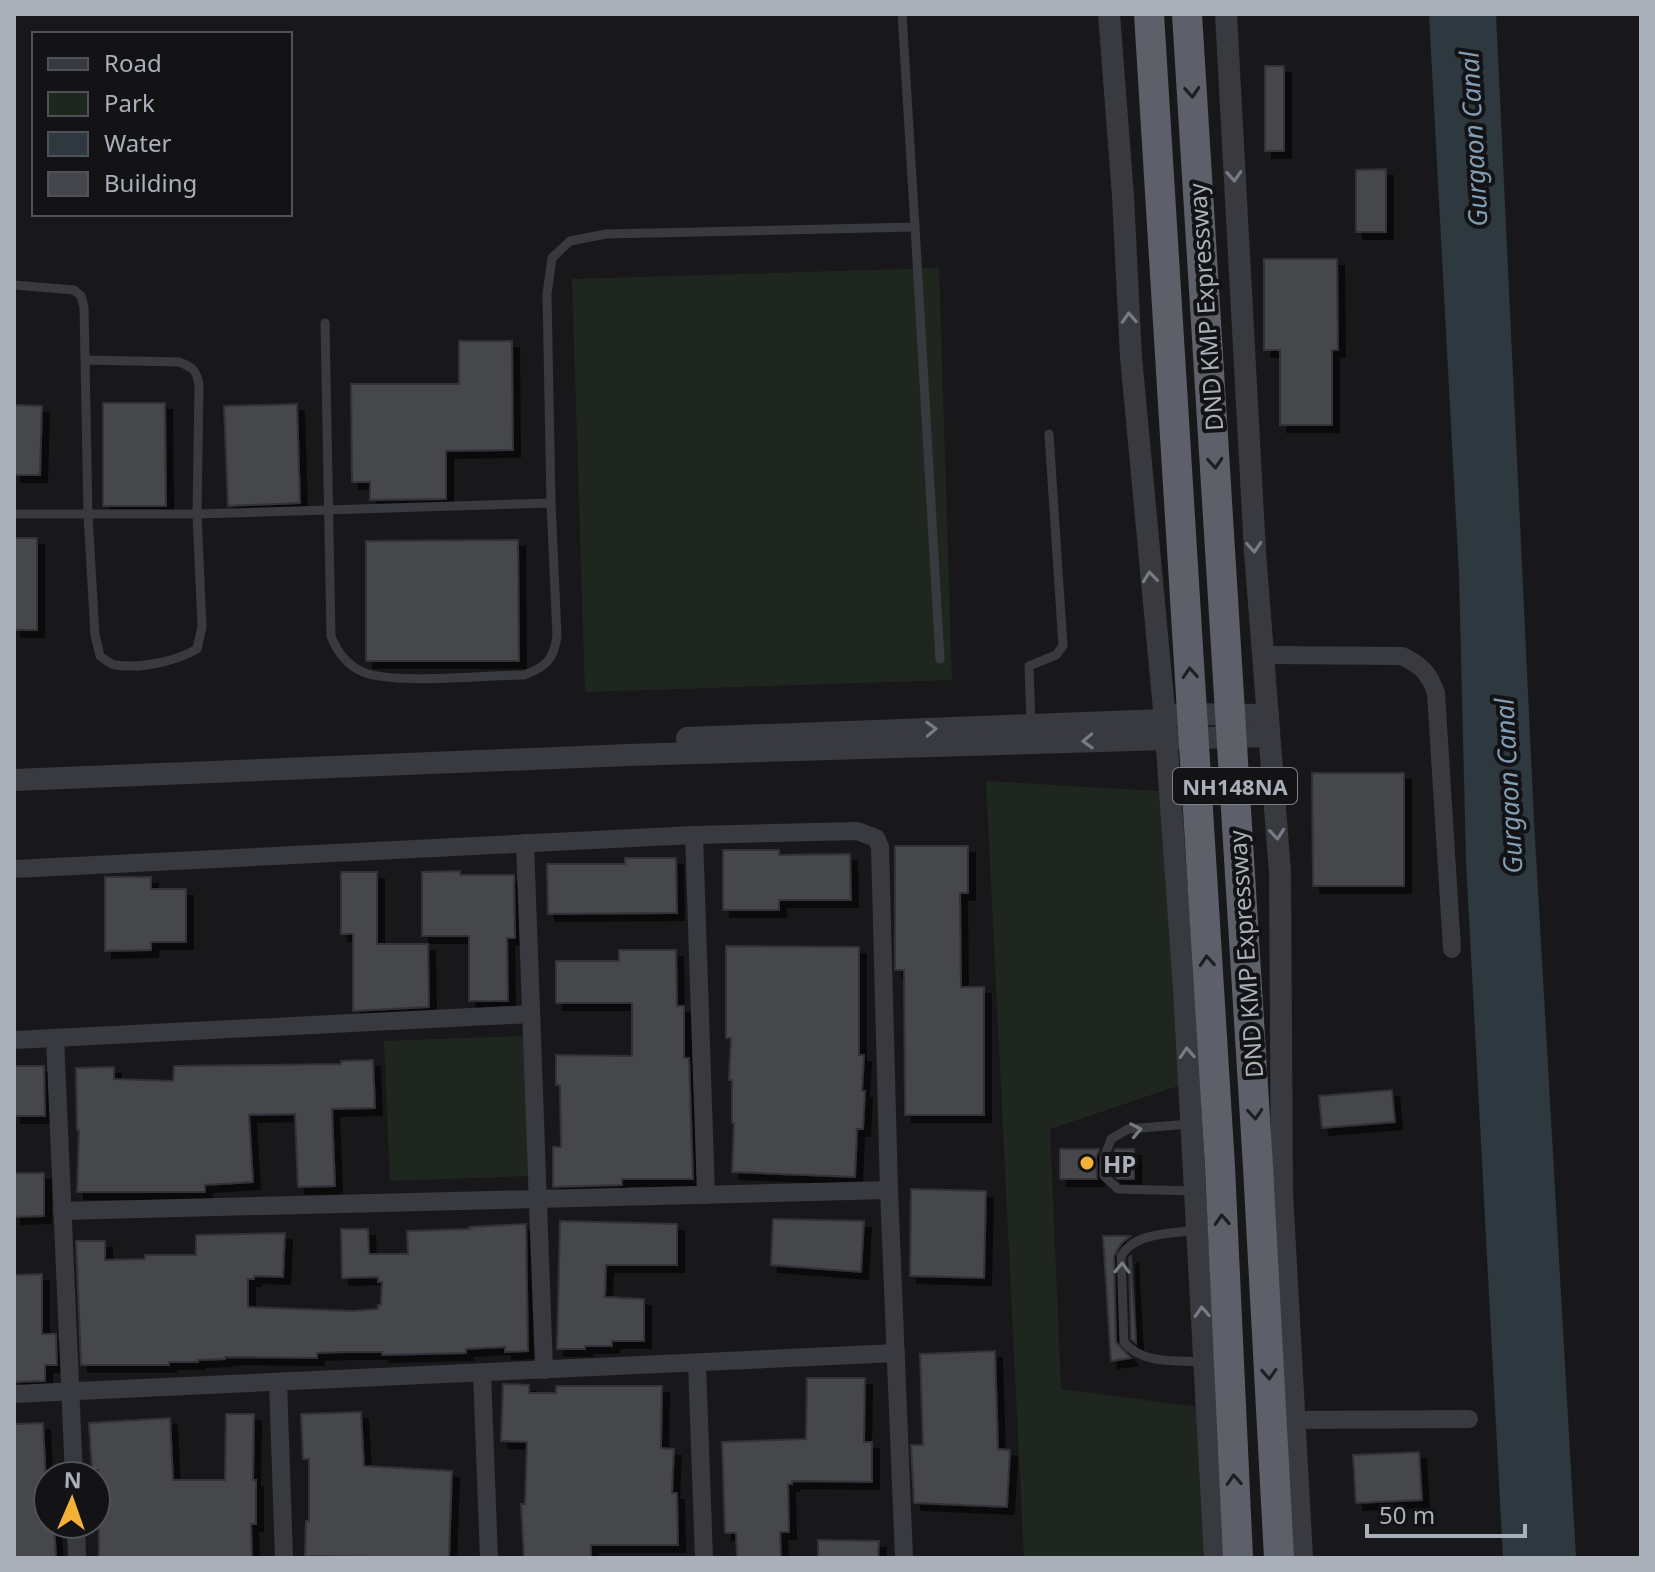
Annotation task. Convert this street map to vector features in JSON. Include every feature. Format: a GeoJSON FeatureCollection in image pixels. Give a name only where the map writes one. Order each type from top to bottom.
{"type":"FeatureCollection","features":[{"type":"Feature","properties":{"kind":"highway","name":"DND KMP Expressway"},"geometry":{"type":"LineString","coordinates":[[1149,14],[1220,1167],[1238,1558]]}},
{"type":"Feature","properties":{"kind":"highway","name":"DND KMP Expressway"},"geometry":{"type":"LineString","coordinates":[[1187,14],[1257,1135],[1279,1558]]}},
{"type":"Feature","properties":{"kind":"street"},"geometry":{"type":"LineString","coordinates":[[1109,14],[1131,357],[1165,729],[1198,1230],[1215,1558]]}},
{"type":"Feature","properties":{"kind":"street"},"geometry":{"type":"LineString","coordinates":[[1226,14],[1240,301],[1280,872],[1282,1192],[1302,1558]]}},
{"type":"Feature","properties":{"kind":"street"},"geometry":{"type":"LineString","coordinates":[[1263,655],[1402,656],[1418,664],[1430,676],[1436,693],[1452,949]]}},
{"type":"Feature","properties":{"kind":"street"},"geometry":{"type":"LineString","coordinates":[[14,764],[1031,725],[1165,729],[1181,741],[1269,726]]}},
{"type":"Feature","properties":{"kind":"street"},"geometry":{"type":"LineString","coordinates":[[14,780],[1165,729]]}},
{"type":"Feature","properties":{"kind":"street"},"geometry":{"type":"LineString","coordinates":[[14,869],[694,835],[857,831],[876,838],[880,847],[889,1190],[904,1558]]}},
{"type":"Feature","properties":{"kind":"street"},"geometry":{"type":"LineString","coordinates":[[694,835],[706,1195]]}},
{"type":"Feature","properties":{"kind":"street"},"geometry":{"type":"LineString","coordinates":[[525,843],[544,1370]]}},
{"type":"Feature","properties":{"kind":"street"},"geometry":{"type":"LineString","coordinates":[[14,1040],[531,1014]]}},
{"type":"Feature","properties":{"kind":"street"},"geometry":{"type":"LineString","coordinates":[[55,1038],[73,1460]]}},
{"type":"Feature","properties":{"kind":"street"},"geometry":{"type":"LineString","coordinates":[[62,1211],[889,1190]]}},
{"type":"Feature","properties":{"kind":"street"},"geometry":{"type":"LineString","coordinates":[[14,1394],[896,1353]]}},
{"type":"Feature","properties":{"kind":"street"},"geometry":{"type":"LineString","coordinates":[[697,1363],[704,1558]]}},
{"type":"Feature","properties":{"kind":"street"},"geometry":{"type":"LineString","coordinates":[[482,1373],[489,1558]]}},
{"type":"Feature","properties":{"kind":"street"},"geometry":{"type":"LineString","coordinates":[[278,1382],[284,1558]]}},
{"type":"Feature","properties":{"kind":"street"},"geometry":{"type":"LineString","coordinates":[[1295,1420],[1469,1419]]}},
{"type":"Feature","properties":{"kind":"lane"},"geometry":{"type":"LineString","coordinates":[[902,14],[940,659]]}},
{"type":"Feature","properties":{"kind":"lane"},"geometry":{"type":"LineString","coordinates":[[325,323],[331,636],[345,661],[363,672],[386,678],[524,675],[542,668],[555,654],[557,636],[547,294],[552,258],[570,241],[606,234],[915,227]]}},
{"type":"Feature","properties":{"kind":"lane"},"geometry":{"type":"LineString","coordinates":[[14,285],[74,290],[81,296],[84,307],[85,360],[88,515],[95,635],[100,656],[114,665],[161,662],[183,657],[197,649],[202,627],[197,514],[197,373],[179,362],[85,360]]}},
{"type":"Feature","properties":{"kind":"lane"},"geometry":{"type":"LineString","coordinates":[[1031,725],[1029,666],[1056,655],[1063,646],[1049,434]]}},
{"type":"Feature","properties":{"kind":"lane"},"geometry":{"type":"LineString","coordinates":[[14,514],[197,514],[551,503]]}},
{"type":"Feature","properties":{"kind":"lane"},"geometry":{"type":"LineString","coordinates":[[1191,1124],[1128,1129],[1111,1139],[1104,1158],[1104,1176],[1118,1189],[1195,1191]]}},
{"type":"Feature","properties":{"kind":"lane"},"geometry":{"type":"LineString","coordinates":[[1198,1230],[1136,1239],[1125,1248],[1121,1256],[1124,1342],[1131,1351],[1149,1359],[1205,1362]]}},
{"type":"Feature","properties":{"kind":"green space"},"geometry":{"type":"Polygon","coordinates":[[[939,268],[952,680],[585,692],[572,279],[939,268]]]}},
{"type":"Feature","properties":{"kind":"green space"},"geometry":{"type":"Polygon","coordinates":[[[986,781],[1175,792],[1187,1083],[1050,1129],[1061,1389],[1198,1407],[1206,1558],[1024,1558],[986,781]]]}},
{"type":"Feature","properties":{"kind":"green space"},"geometry":{"type":"Polygon","coordinates":[[[524,1036],[530,1176],[390,1181],[384,1041],[524,1036]]]}},
{"type":"Feature","properties":{"kind":"water","name":"Gurgaon Canal"},"geometry":{"type":"Polygon","coordinates":[[[1429,14],[1496,14],[1534,820],[1576,1558],[1503,1558],[1466,861],[1459,575],[1429,14]]]}},
{"type":"Feature","properties":{"kind":"building"},"geometry":{"type":"Polygon","coordinates":[[[1265,66],[1284,66],[1284,151],[1265,151],[1265,66]]]}},
{"type":"Feature","properties":{"kind":"building"},"geometry":{"type":"Polygon","coordinates":[[[1386,169],[1386,232],[1356,232],[1356,170],[1386,169]]]}},
{"type":"Feature","properties":{"kind":"building"},"geometry":{"type":"Polygon","coordinates":[[[1264,259],[1337,259],[1338,350],[1332,350],[1332,425],[1280,425],[1280,350],[1264,350],[1264,259]]]}},
{"type":"Feature","properties":{"kind":"building"},"geometry":{"type":"Polygon","coordinates":[[[459,341],[512,341],[513,450],[446,451],[446,499],[370,500],[370,482],[352,482],[351,384],[459,384],[459,341]]]}},
{"type":"Feature","properties":{"kind":"building"},"geometry":{"type":"Polygon","coordinates":[[[103,403],[165,403],[166,506],[103,506],[103,403]]]}},
{"type":"Feature","properties":{"kind":"building"},"geometry":{"type":"Polygon","coordinates":[[[297,404],[300,503],[228,506],[224,406],[297,404]]]}},
{"type":"Feature","properties":{"kind":"building"},"geometry":{"type":"Polygon","coordinates":[[[14,405],[42,406],[40,475],[14,475],[14,405]]]}},
{"type":"Feature","properties":{"kind":"building"},"geometry":{"type":"Polygon","coordinates":[[[14,538],[37,538],[37,630],[14,630],[14,538]]]}},
{"type":"Feature","properties":{"kind":"building"},"geometry":{"type":"Polygon","coordinates":[[[518,540],[519,661],[366,661],[366,541],[518,540]]]}},
{"type":"Feature","properties":{"kind":"building"},"geometry":{"type":"Polygon","coordinates":[[[1312,773],[1404,773],[1404,886],[1313,886],[1312,773]]]}},
{"type":"Feature","properties":{"kind":"building"},"geometry":{"type":"Polygon","coordinates":[[[895,846],[968,846],[968,893],[960,893],[961,987],[984,987],[984,1115],[905,1115],[904,970],[895,970],[895,846]]]}},
{"type":"Feature","properties":{"kind":"building"},"geometry":{"type":"Polygon","coordinates":[[[723,850],[779,850],[779,855],[850,854],[851,900],[779,900],[779,910],[723,910],[723,850]]]}},
{"type":"Feature","properties":{"kind":"building"},"geometry":{"type":"Polygon","coordinates":[[[625,858],[676,858],[677,913],[548,914],[547,864],[625,864],[625,858]]]}},
{"type":"Feature","properties":{"kind":"building"},"geometry":{"type":"Polygon","coordinates":[[[460,871],[460,875],[514,875],[515,938],[507,938],[508,1001],[469,1001],[469,936],[422,936],[422,872],[460,871]]]}},
{"type":"Feature","properties":{"kind":"building"},"geometry":{"type":"Polygon","coordinates":[[[341,872],[377,872],[377,944],[428,944],[429,1007],[353,1011],[353,934],[341,934],[341,872]]]}},
{"type":"Feature","properties":{"kind":"building"},"geometry":{"type":"Polygon","coordinates":[[[105,877],[151,877],[151,889],[186,889],[186,942],[151,942],[151,950],[105,951],[105,877]]]}},
{"type":"Feature","properties":{"kind":"building"},"geometry":{"type":"Polygon","coordinates":[[[726,946],[859,947],[859,1055],[864,1055],[862,1091],[865,1091],[863,1129],[857,1129],[855,1177],[732,1172],[734,1123],[732,1080],[729,1080],[731,1038],[726,1038],[726,946]]]}},
{"type":"Feature","properties":{"kind":"building"},"geometry":{"type":"Polygon","coordinates":[[[619,950],[676,950],[677,1006],[684,1006],[684,1058],[689,1058],[693,1179],[622,1179],[622,1185],[553,1187],[553,1147],[561,1147],[556,1055],[632,1056],[632,1003],[556,1003],[556,961],[619,961],[619,950]]]}},
{"type":"Feature","properties":{"kind":"building"},"geometry":{"type":"Polygon","coordinates":[[[373,1060],[375,1108],[332,1109],[335,1186],[298,1187],[295,1114],[249,1115],[253,1182],[205,1185],[205,1192],[77,1192],[79,1130],[76,1068],[114,1067],[114,1079],[173,1081],[174,1066],[341,1064],[341,1061],[373,1060]]]}},
{"type":"Feature","properties":{"kind":"building"},"geometry":{"type":"Polygon","coordinates":[[[14,1066],[44,1066],[45,1116],[14,1116],[14,1066]]]}},
{"type":"Feature","properties":{"kind":"building"},"geometry":{"type":"Polygon","coordinates":[[[1392,1090],[1395,1122],[1322,1128],[1319,1096],[1392,1090]]]}},
{"type":"Feature","properties":{"kind":"building"},"geometry":{"type":"Polygon","coordinates":[[[1060,1149],[1099,1149],[1097,1179],[1060,1179],[1060,1149]]]}},
{"type":"Feature","properties":{"kind":"building"},"geometry":{"type":"Polygon","coordinates":[[[1115,1149],[1134,1149],[1134,1179],[1118,1179],[1112,1173],[1115,1149]]]}},
{"type":"Feature","properties":{"kind":"building"},"geometry":{"type":"Polygon","coordinates":[[[14,1173],[44,1173],[44,1216],[14,1217],[14,1173]]]}},
{"type":"Feature","properties":{"kind":"building"},"geometry":{"type":"Polygon","coordinates":[[[911,1189],[986,1191],[984,1278],[910,1276],[911,1189]]]}},
{"type":"Feature","properties":{"kind":"building"},"geometry":{"type":"Polygon","coordinates":[[[773,1219],[864,1221],[861,1272],[771,1265],[773,1219]]]}},
{"type":"Feature","properties":{"kind":"building"},"geometry":{"type":"Polygon","coordinates":[[[560,1221],[677,1224],[677,1265],[606,1265],[605,1297],[644,1299],[644,1341],[612,1341],[612,1346],[557,1349],[560,1221]]]}},
{"type":"Feature","properties":{"kind":"building"},"geometry":{"type":"Polygon","coordinates":[[[526,1224],[528,1351],[505,1352],[505,1347],[466,1349],[466,1353],[382,1355],[382,1352],[346,1352],[317,1353],[317,1358],[225,1357],[198,1362],[169,1362],[169,1365],[81,1365],[76,1241],[105,1241],[105,1260],[145,1259],[145,1255],[196,1255],[196,1235],[285,1233],[283,1277],[254,1276],[254,1279],[248,1279],[248,1307],[353,1311],[378,1309],[382,1282],[378,1282],[378,1277],[342,1278],[341,1229],[368,1229],[369,1254],[408,1254],[407,1231],[526,1224]]]}},
{"type":"Feature","properties":{"kind":"building"},"geometry":{"type":"Polygon","coordinates":[[[1103,1236],[1130,1236],[1114,1256],[1116,1342],[1131,1358],[1111,1361],[1103,1236]]]}},
{"type":"Feature","properties":{"kind":"building"},"geometry":{"type":"Polygon","coordinates":[[[1131,1256],[1136,1343],[1131,1339],[1131,1256]]]}},
{"type":"Feature","properties":{"kind":"building"},"geometry":{"type":"Polygon","coordinates":[[[42,1274],[42,1334],[56,1334],[57,1365],[45,1365],[45,1381],[14,1382],[14,1275],[42,1274]]]}},
{"type":"Feature","properties":{"kind":"building"},"geometry":{"type":"Polygon","coordinates":[[[995,1351],[998,1449],[1010,1450],[1007,1507],[914,1503],[911,1445],[923,1445],[920,1354],[995,1351]]]}},
{"type":"Feature","properties":{"kind":"building"},"geometry":{"type":"Polygon","coordinates":[[[807,1378],[865,1378],[864,1442],[872,1442],[872,1482],[792,1481],[788,1484],[789,1532],[780,1532],[781,1558],[737,1558],[736,1533],[725,1533],[722,1442],[806,1439],[807,1378]]]}},
{"type":"Feature","properties":{"kind":"building"},"geometry":{"type":"Polygon","coordinates":[[[503,1384],[529,1385],[529,1393],[556,1393],[556,1386],[662,1386],[661,1448],[674,1449],[672,1493],[677,1493],[678,1545],[591,1545],[591,1558],[524,1558],[521,1504],[525,1504],[527,1442],[501,1441],[503,1384]]]}},
{"type":"Feature","properties":{"kind":"building"},"geometry":{"type":"Polygon","coordinates":[[[361,1412],[364,1466],[452,1471],[449,1558],[305,1556],[306,1521],[309,1521],[309,1459],[303,1459],[301,1414],[361,1412]]]}},
{"type":"Feature","properties":{"kind":"building"},"geometry":{"type":"Polygon","coordinates":[[[226,1414],[254,1414],[256,1524],[251,1524],[252,1558],[99,1558],[99,1540],[112,1540],[112,1460],[91,1460],[89,1423],[170,1418],[173,1480],[225,1480],[226,1414]]]}},
{"type":"Feature","properties":{"kind":"building"},"geometry":{"type":"Polygon","coordinates":[[[43,1423],[45,1460],[32,1460],[32,1540],[55,1540],[56,1558],[14,1558],[14,1424],[43,1423]]]}},
{"type":"Feature","properties":{"kind":"building"},"geometry":{"type":"Polygon","coordinates":[[[1419,1452],[1422,1500],[1356,1503],[1353,1455],[1419,1452]]]}},
{"type":"Feature","properties":{"kind":"building"},"geometry":{"type":"Polygon","coordinates":[[[818,1540],[879,1541],[878,1558],[818,1558],[818,1540]]]}},
{"type":"Feature","properties":{"kind":"place","name":"HP"},"geometry":{"type":"Point","coordinates":[1087,1163]}}]}
